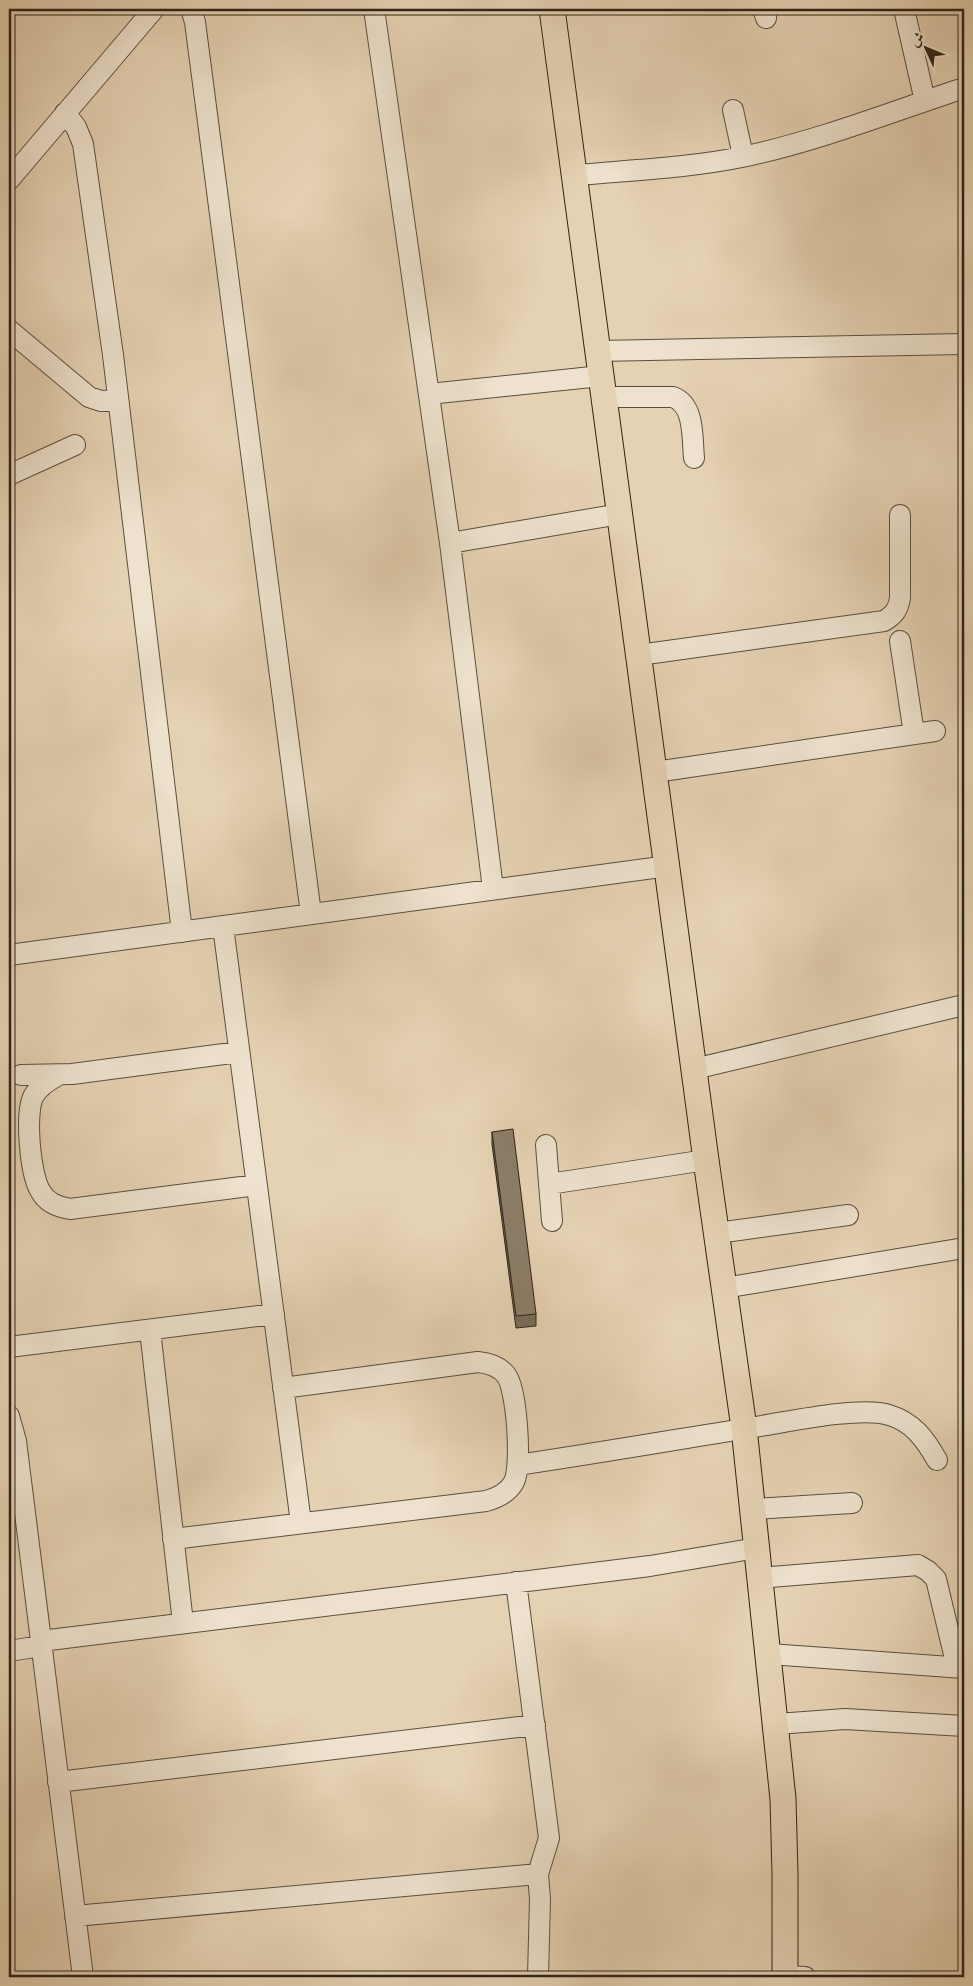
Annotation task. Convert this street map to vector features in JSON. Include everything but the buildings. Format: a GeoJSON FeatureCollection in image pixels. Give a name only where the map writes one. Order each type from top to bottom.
{"type":"FeatureCollection","features":[{"type":"Feature","properties":{"kind":"main road"},"geometry":{"type":"LineString","coordinates":[[552,9],[576,176],[706,1160],[744,1428],[777,1724],[785,1837],[791,1977]]}},
{"type":"Feature","properties":{"kind":"street"},"geometry":{"type":"LineString","coordinates":[[9,180],[154,9]]}},
{"type":"Feature","properties":{"kind":"street"},"geometry":{"type":"LineString","coordinates":[[191,9],[195,22],[311,914]]}},
{"type":"Feature","properties":{"kind":"street"},"geometry":{"type":"LineString","coordinates":[[374,9],[450,543],[493,890]]}},
{"type":"Feature","properties":{"kind":"street"},"geometry":{"type":"LineString","coordinates":[[904,9],[915,66],[925,101]]}},
{"type":"Feature","properties":{"kind":"street"},"geometry":{"type":"LineString","coordinates":[[576,176],[704,163],[743,156],[786,146],[964,88]]}},
{"type":"Feature","properties":{"kind":"street"},"geometry":{"type":"LineString","coordinates":[[733,110],[743,156]]}},
{"type":"Feature","properties":{"kind":"street"},"geometry":{"type":"LineString","coordinates":[[65,113],[76,127],[82,144],[118,400],[182,932]]}},
{"type":"Feature","properties":{"kind":"street"},"geometry":{"type":"LineString","coordinates":[[9,330],[88,397],[101,401],[118,400]]}},
{"type":"Feature","properties":{"kind":"street"},"geometry":{"type":"LineString","coordinates":[[598,351],[964,344]]}},
{"type":"Feature","properties":{"kind":"street"},"geometry":{"type":"LineString","coordinates":[[429,394],[603,387],[673,397],[681,400],[688,410],[694,458]]}},
{"type":"Feature","properties":{"kind":"street"},"geometry":{"type":"LineString","coordinates":[[9,476],[76,445]]}},
{"type":"Feature","properties":{"kind":"street"},"geometry":{"type":"LineString","coordinates":[[450,543],[620,514]]}},
{"type":"Feature","properties":{"kind":"street"},"geometry":{"type":"LineString","coordinates":[[640,655],[884,621],[892,616],[898,608],[900,598],[900,514]]}},
{"type":"Feature","properties":{"kind":"street"},"geometry":{"type":"LineString","coordinates":[[900,641],[914,734]]}},
{"type":"Feature","properties":{"kind":"street"},"geometry":{"type":"LineString","coordinates":[[655,772],[936,730]]}},
{"type":"Feature","properties":{"kind":"street"},"geometry":{"type":"LineString","coordinates":[[9,955],[668,866]]}},
{"type":"Feature","properties":{"kind":"street"},"geometry":{"type":"LineString","coordinates":[[223,926],[301,1523]]}},
{"type":"Feature","properties":{"kind":"street"},"geometry":{"type":"LineString","coordinates":[[694,1069],[964,1006]]}},
{"type":"Feature","properties":{"kind":"street"},"geometry":{"type":"LineString","coordinates":[[21,1075],[59,1075],[239,1052]]}},
{"type":"Feature","properties":{"kind":"street"},"geometry":{"type":"LineString","coordinates":[[59,1075],[39,1089],[31,1103],[30,1114],[30,1140],[37,1185],[50,1202],[70,1209],[257,1185]]}},
{"type":"Feature","properties":{"kind":"street"},"geometry":{"type":"LineString","coordinates":[[546,1145],[552,1221]]}},
{"type":"Feature","properties":{"kind":"street"},"geometry":{"type":"LineString","coordinates":[[549,1184],[706,1160]]}},
{"type":"Feature","properties":{"kind":"street"},"geometry":{"type":"LineString","coordinates":[[717,1233],[848,1215]]}},
{"type":"Feature","properties":{"kind":"street"},"geometry":{"type":"LineString","coordinates":[[724,1288],[964,1248]]}},
{"type":"Feature","properties":{"kind":"street"},"geometry":{"type":"LineString","coordinates":[[13,1349],[274,1314]]}},
{"type":"Feature","properties":{"kind":"street"},"geometry":{"type":"LineString","coordinates":[[150,1330],[183,1623]]}},
{"type":"Feature","properties":{"kind":"street"},"geometry":{"type":"LineString","coordinates":[[173,1539],[494,1499],[508,1489],[513,1482],[518,1465],[514,1394],[506,1374],[493,1365],[478,1362],[283,1388]]}},
{"type":"Feature","properties":{"kind":"street"},"geometry":{"type":"LineString","coordinates":[[518,1465],[744,1428],[856,1413],[888,1414],[909,1424],[926,1440],[937,1460]]}},
{"type":"Feature","properties":{"kind":"street"},"geometry":{"type":"LineString","coordinates":[[9,1416],[16,1441],[83,1977]]}},
{"type":"Feature","properties":{"kind":"street"},"geometry":{"type":"LineString","coordinates":[[752,1509],[852,1503]]}},
{"type":"Feature","properties":{"kind":"street"},"geometry":{"type":"LineString","coordinates":[[9,1651],[41,1643],[183,1623],[650,1566],[757,1548]]}},
{"type":"Feature","properties":{"kind":"street"},"geometry":{"type":"LineString","coordinates":[[760,1578],[918,1565],[936,1579],[961,1668],[769,1654]]}},
{"type":"Feature","properties":{"kind":"street"},"geometry":{"type":"LineString","coordinates":[[516,1582],[550,1838],[538,1874],[540,1899],[538,1977]]}},
{"type":"Feature","properties":{"kind":"street"},"geometry":{"type":"LineString","coordinates":[[777,1724],[845,1719],[964,1726]]}},
{"type":"Feature","properties":{"kind":"street"},"geometry":{"type":"LineString","coordinates":[[58,1782],[535,1725]]}},
{"type":"Feature","properties":{"kind":"street"},"geometry":{"type":"LineString","coordinates":[[75,1916],[538,1874]]}}]}
